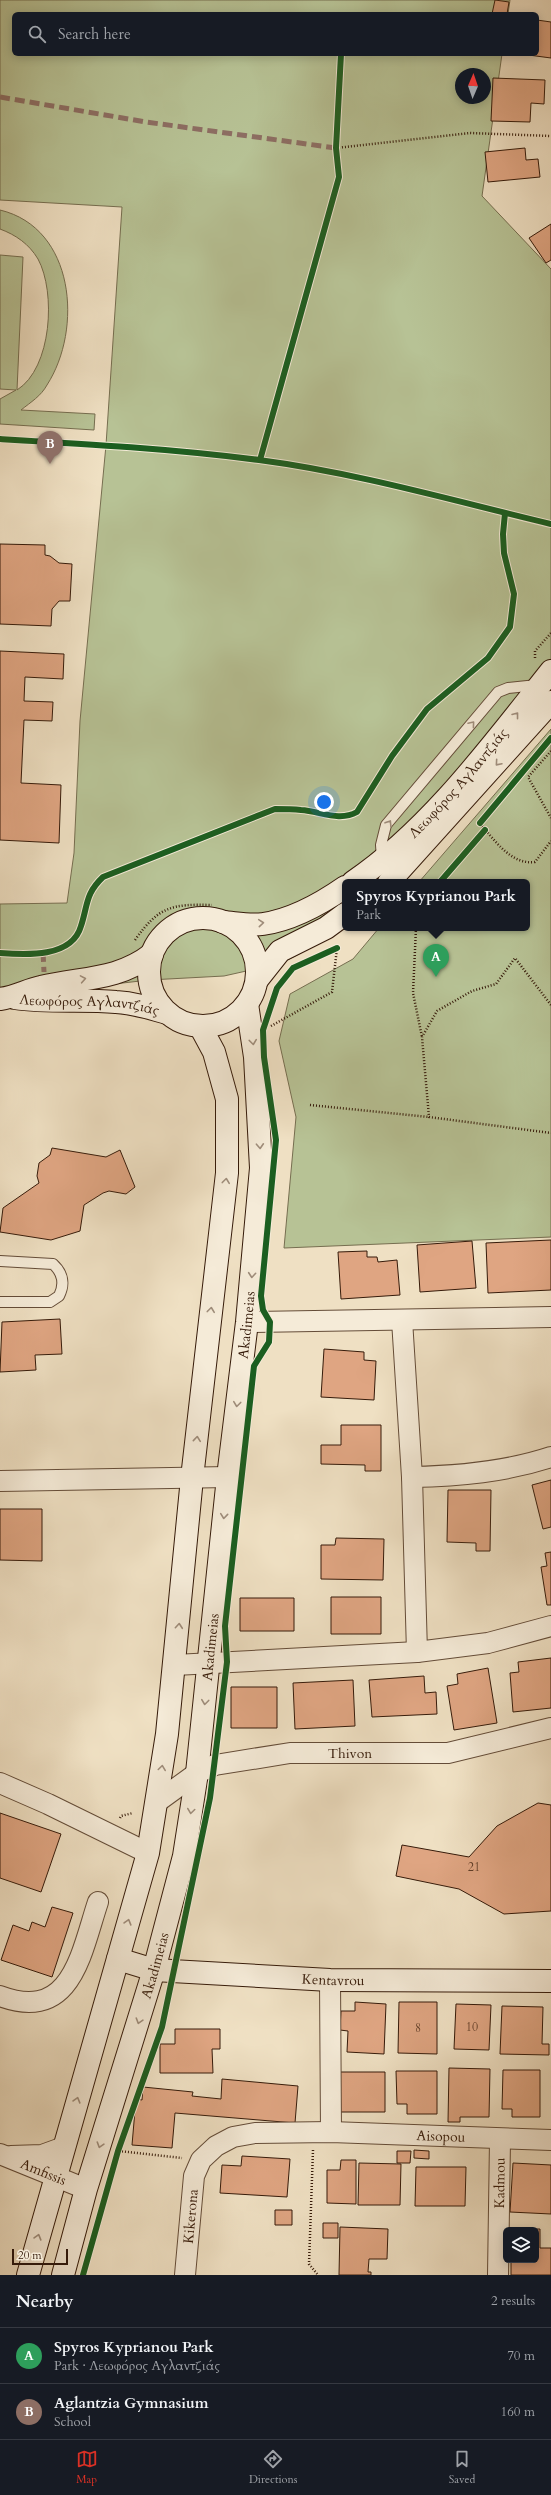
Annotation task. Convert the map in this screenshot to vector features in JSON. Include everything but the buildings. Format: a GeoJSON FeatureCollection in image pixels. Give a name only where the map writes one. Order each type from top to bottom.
{"type":"FeatureCollection","features":[{"type":"Feature","properties":{"kind":"main road","name":"Λεωφόρος Αγλαντζιάς"},"geometry":{"type":"LineString","coordinates":[[357,879],[382,861],[415,833],[547,686]]}},
{"type":"Feature","properties":{"kind":"main road","name":"Λεωφόρος Αγλαντζιάς"},"geometry":{"type":"LineString","coordinates":[[393,879],[435,834],[547,686]]}},
{"type":"Feature","properties":{"kind":"main road"},"geometry":{"type":"LineString","coordinates":[[342,889],[316,904],[275,921],[262,924],[221,914],[180,923],[163,936],[152,954],[149,978],[151,990],[167,1013],[182,1022],[200,1026],[226,1021],[238,1014],[247,1004],[256,980],[280,951],[326,928],[342,916]]}},
{"type":"Feature","properties":{"kind":"main road"},"geometry":{"type":"LineString","coordinates":[[221,914],[245,938],[252,950],[256,964],[256,980]]}},
{"type":"Feature","properties":{"kind":"main road","name":"Λεωφόρος Αγλαντζιάς"},"geometry":{"type":"LineString","coordinates":[[6,998],[40,987],[126,971],[152,954]]}},
{"type":"Feature","properties":{"kind":"main road","name":"Λεωφόρος Αγλαντζιάς"},"geometry":{"type":"LineString","coordinates":[[6,998],[42,1002],[116,1002],[141,1005],[167,1013]]}},
{"type":"Feature","properties":{"kind":"main road","name":"Akadimeias"},"geometry":{"type":"LineString","coordinates":[[63,2275],[86,2189],[111,2153],[154,1970],[184,1856],[197,1773],[228,1477],[247,1322],[261,1168],[255,1057],[247,1004]]}},
{"type":"Feature","properties":{"kind":"main road"},"geometry":{"type":"LineString","coordinates":[[28,2275],[148,1852],[157,1802],[175,1665],[192,1478],[227,1173],[227,1105],[222,1076],[214,1052],[200,1026]]}},
{"type":"Feature","properties":{"kind":"main road","name":"Kentavrou"},"geometry":{"type":"LineString","coordinates":[[118,1959],[154,1970],[330,1980],[551,1982]]}},
{"type":"Feature","properties":{"kind":"street"},"geometry":{"type":"LineString","coordinates":[[247,1322],[551,1317]]}},
{"type":"Feature","properties":{"kind":"street"},"geometry":{"type":"LineString","coordinates":[[402,1320],[412,1477],[417,1652]]}},
{"type":"Feature","properties":{"kind":"street"},"geometry":{"type":"LineString","coordinates":[[412,1477],[478,1474],[515,1467],[551,1457]]}},
{"type":"Feature","properties":{"kind":"street"},"geometry":{"type":"LineString","coordinates":[[0,1481],[228,1477]]}},
{"type":"Feature","properties":{"kind":"street"},"geometry":{"type":"LineString","coordinates":[[175,1665],[417,1652],[488,1643],[551,1626]]}},
{"type":"Feature","properties":{"kind":"street","name":"Thivon"},"geometry":{"type":"LineString","coordinates":[[157,1802],[197,1773],[215,1765],[290,1754],[448,1753],[551,1728]]}},
{"type":"Feature","properties":{"kind":"street"},"geometry":{"type":"LineString","coordinates":[[0,1783],[48,1804],[148,1852]]}},
{"type":"Feature","properties":{"kind":"street"},"geometry":{"type":"LineString","coordinates":[[0,1996],[27,2003],[54,1996],[72,1976],[98,1902]]}},
{"type":"Feature","properties":{"kind":"street"},"geometry":{"type":"LineString","coordinates":[[323,2132],[330,1980]]}},
{"type":"Feature","properties":{"kind":"street","name":"Aisopou"},"geometry":{"type":"LineString","coordinates":[[195,2159],[233,2137],[255,2133],[323,2132],[500,2140],[551,2140]]}},
{"type":"Feature","properties":{"kind":"street","name":"Kadmou"},"geometry":{"type":"LineString","coordinates":[[498,2275],[500,2140]]}},
{"type":"Feature","properties":{"kind":"street"},"geometry":{"type":"LineString","coordinates":[[2,2155],[25,2157],[42,2155],[64,2147]]}},
{"type":"Feature","properties":{"kind":"street","name":"Amfissis"},"geometry":{"type":"LineString","coordinates":[[2,2155],[55,2178],[86,2189]]}},
{"type":"Feature","properties":{"kind":"street","name":"Kikerona"},"geometry":{"type":"LineString","coordinates":[[186,2275],[195,2159]]}},
{"type":"Feature","properties":{"kind":"lane"},"geometry":{"type":"LineString","coordinates":[[382,861],[381,845],[386,825],[498,692],[508,688],[547,686]]}},
{"type":"Feature","properties":{"kind":"lane"},"geometry":{"type":"LineString","coordinates":[[0,1261],[53,1264],[62,1275],[62,1285],[59,1296],[50,1302],[0,1302]]}},
{"type":"Feature","properties":{"kind":"path"},"geometry":{"type":"LineString","coordinates":[[336,148],[470,133],[551,136]]}},
{"type":"Feature","properties":{"kind":"path"},"geometry":{"type":"LineString","coordinates":[[337,140],[337,155]]}},
{"type":"Feature","properties":{"kind":"path"},"geometry":{"type":"LineString","coordinates":[[551,751],[528,777],[551,818]]}},
{"type":"Feature","properties":{"kind":"path"},"geometry":{"type":"LineString","coordinates":[[520,774],[526,768]]}},
{"type":"Feature","properties":{"kind":"path"},"geometry":{"type":"LineString","coordinates":[[480,836],[485,817]]}},
{"type":"Feature","properties":{"kind":"path"},"geometry":{"type":"LineString","coordinates":[[482,826],[510,855],[520,862],[535,862],[551,841]]}},
{"type":"Feature","properties":{"kind":"path"},"geometry":{"type":"LineString","coordinates":[[133,942],[156,914],[180,905],[221,914]]}},
{"type":"Feature","properties":{"kind":"path"},"geometry":{"type":"LineString","coordinates":[[0,953],[30,954],[64,948],[71,942],[82,925]]}},
{"type":"Feature","properties":{"kind":"path"},"geometry":{"type":"LineString","coordinates":[[416,931],[413,993],[422,1037],[428,1117]]}},
{"type":"Feature","properties":{"kind":"path"},"geometry":{"type":"LineString","coordinates":[[331,951],[337,948]]}},
{"type":"Feature","properties":{"kind":"path"},"geometry":{"type":"LineString","coordinates":[[263,1030],[332,992],[337,948]]}},
{"type":"Feature","properties":{"kind":"path"},"geometry":{"type":"LineString","coordinates":[[422,1037],[437,1011],[472,991],[496,984],[515,958],[551,1005]]}},
{"type":"Feature","properties":{"kind":"path"},"geometry":{"type":"LineString","coordinates":[[263,1030],[266,1023]]}},
{"type":"Feature","properties":{"kind":"path"},"geometry":{"type":"LineString","coordinates":[[310,1105],[428,1117],[551,1133]]}},
{"type":"Feature","properties":{"kind":"path"},"geometry":{"type":"LineString","coordinates":[[318,2275],[309,2264],[323,2132]]}},
{"type":"Feature","properties":{"kind":"path"},"geometry":{"type":"LineString","coordinates":[[111,2153],[120,2144]]}},
{"type":"Feature","properties":{"kind":"path"},"geometry":{"type":"LineString","coordinates":[[111,2153],[195,2159]]}},
{"type":"Feature","properties":{"kind":"green space"},"geometry":{"type":"Polygon","coordinates":[[[0,0],[510,0],[508,12],[12,12],[12,56],[502,56],[482,196],[551,269],[551,679],[382,879],[342,879],[342,922],[323,941],[282,963],[224,976],[149,980],[0,997],[0,904],[67,903],[74,853],[80,721],[106,445],[122,207],[0,200],[0,0]]]}},
{"type":"Feature","properties":{"kind":"green space"},"geometry":{"type":"Polygon","coordinates":[[[0,210],[25,220],[44,237],[57,259],[65,283],[68,310],[65,337],[58,362],[45,389],[36,399],[21,410],[95,414],[94,430],[0,424],[0,399],[16,390],[0,389],[0,255],[23,257],[17,390],[29,379],[38,365],[44,348],[48,309],[44,273],[38,259],[31,249],[22,241],[0,229],[0,210]]]}},
{"type":"Feature","properties":{"kind":"green space"},"geometry":{"type":"Polygon","coordinates":[[[551,729],[551,1237],[284,1248],[296,1117],[279,1041],[290,994],[353,959],[376,931],[530,931],[530,879],[422,879],[551,729]]]}},
{"type":"Feature","properties":{"kind":"marked path"},"geometry":{"type":"LineString","coordinates":[[0,97],[146,122],[336,148]]}},
{"type":"Feature","properties":{"kind":"marked path"},"geometry":{"type":"LineString","coordinates":[[43,952],[44,972]]}},
{"type":"Feature","properties":{"kind":"cycle path"},"geometry":{"type":"LineString","coordinates":[[260,460],[339,177],[336,148],[341,56]]}},
{"type":"Feature","properties":{"kind":"cycle path"},"geometry":{"type":"LineString","coordinates":[[0,439],[162,450],[259,460],[333,472],[406,488],[551,524]]}},
{"type":"Feature","properties":{"kind":"cycle path"},"geometry":{"type":"LineString","coordinates":[[0,953],[35,954],[58,949],[68,944],[76,936],[81,926],[90,894],[103,877],[275,809],[291,809],[336,816],[350,815],[357,812],[392,756],[427,709],[488,658],[510,627],[514,594],[504,553],[503,534],[505,513]]}},
{"type":"Feature","properties":{"kind":"cycle path"},"geometry":{"type":"LineString","coordinates":[[480,823],[551,738]]}},
{"type":"Feature","properties":{"kind":"cycle path"},"geometry":{"type":"LineString","coordinates":[[443,879],[485,830]]}},
{"type":"Feature","properties":{"kind":"cycle path"},"geometry":{"type":"LineString","coordinates":[[83,2275],[118,2151],[162,2027],[210,1798],[227,1662],[225,1626],[254,1366],[269,1342],[270,1322],[263,1310],[261,1296],[276,1140],[264,1057],[263,1030],[277,988],[293,968],[337,948]]}},
{"type":"Feature","properties":{"kind":"place","name":"Aglantzia Gymnasium"},"geometry":{"type":"Point","coordinates":[50,464]}},
{"type":"Feature","properties":{"kind":"place","name":"Spyros Kyprianou Park"},"geometry":{"type":"Point","coordinates":[436,977]}}]}
